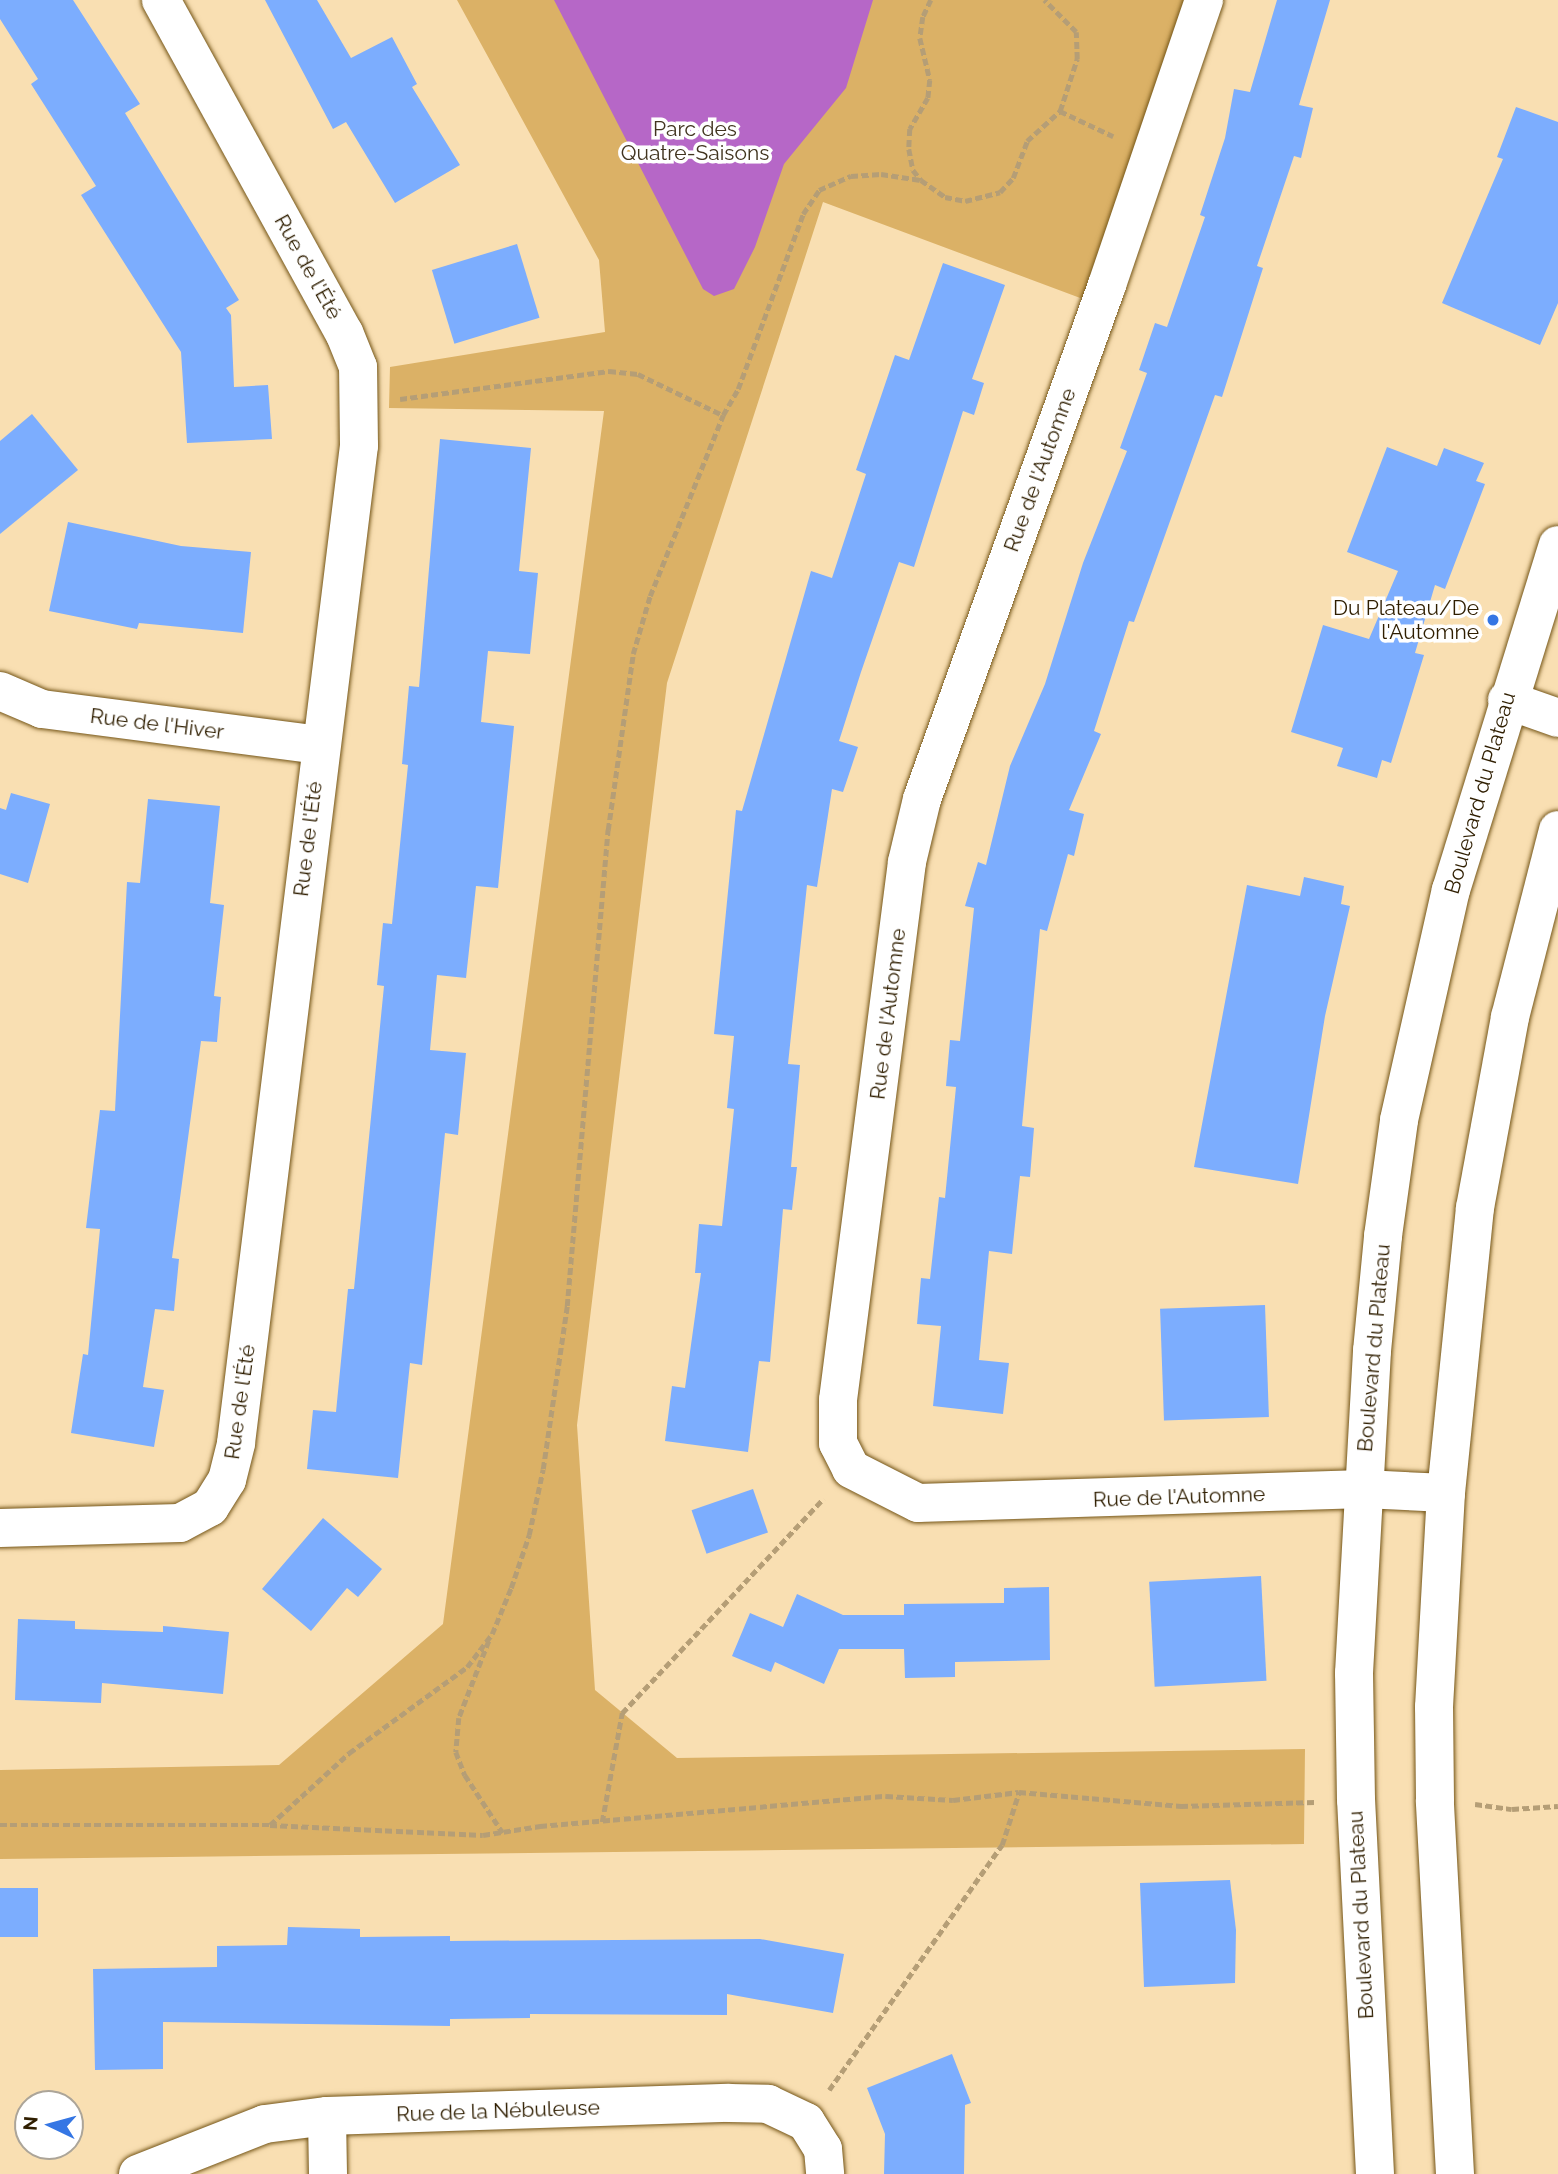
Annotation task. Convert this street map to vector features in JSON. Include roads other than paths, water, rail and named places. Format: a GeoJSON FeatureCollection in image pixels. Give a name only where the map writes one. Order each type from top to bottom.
{"type":"FeatureCollection","features":[{"type":"Feature","properties":{"kind":"street","name":"Rue de l'Été"},"geometry":{"type":"LineString","coordinates":[[0,1528],[180,1523],[210,1507],[227,1480],[236,1444],[361,405],[358,367],[344,333],[160,0]]}},
{"type":"Feature","properties":{"kind":"street","name":"Rue de l'Automne"},"geometry":{"type":"LineString","coordinates":[[1204,0],[1149,155],[1107,285],[922,799],[913,837],[838,1401],[838,1443],[851,1469],[918,1503],[1364,1489],[1446,1493]]}},
{"type":"Feature","properties":{"kind":"street","name":"Boulevard du Plateau"},"geometry":{"type":"LineString","coordinates":[[1375,2174],[1354,1746],[1372,1352],[1399,1120],[1451,890],[1507,700],[1558,545]]}},
{"type":"Feature","properties":{"kind":"street","name":"Rue de l'Hiver"},"geometry":{"type":"LineString","coordinates":[[0,691],[42,709],[319,745]]}},
{"type":"Feature","properties":{"kind":"street"},"geometry":{"type":"LineString","coordinates":[[1507,700],[1558,718]]}},
{"type":"Feature","properties":{"kind":"street"},"geometry":{"type":"LineString","coordinates":[[1455,2174],[1434,1788],[1434,1707],[1446,1493],[1458,1338],[1477,1195],[1510,1017],[1558,830]]}},
{"type":"Feature","properties":{"kind":"street","name":"Rue de la Nébuleuse"},"geometry":{"type":"LineString","coordinates":[[138,2174],[265,2124],[327,2116],[768,2104],[806,2122],[823,2149],[825,2174]]}},
{"type":"Feature","properties":{"kind":"street"},"geometry":{"type":"LineString","coordinates":[[327,2116],[328,2174]]}},
{"type":"Feature","properties":{"kind":"place","name":"Du Plateau/De l'Automne"},"geometry":{"type":"Point","coordinates":[1493,620]}},
{"type":"Feature","properties":{"kind":"park label","name":"Parc des Quatre-Saisons"},"geometry":{"type":"Point","coordinates":[695,141]}}]}
